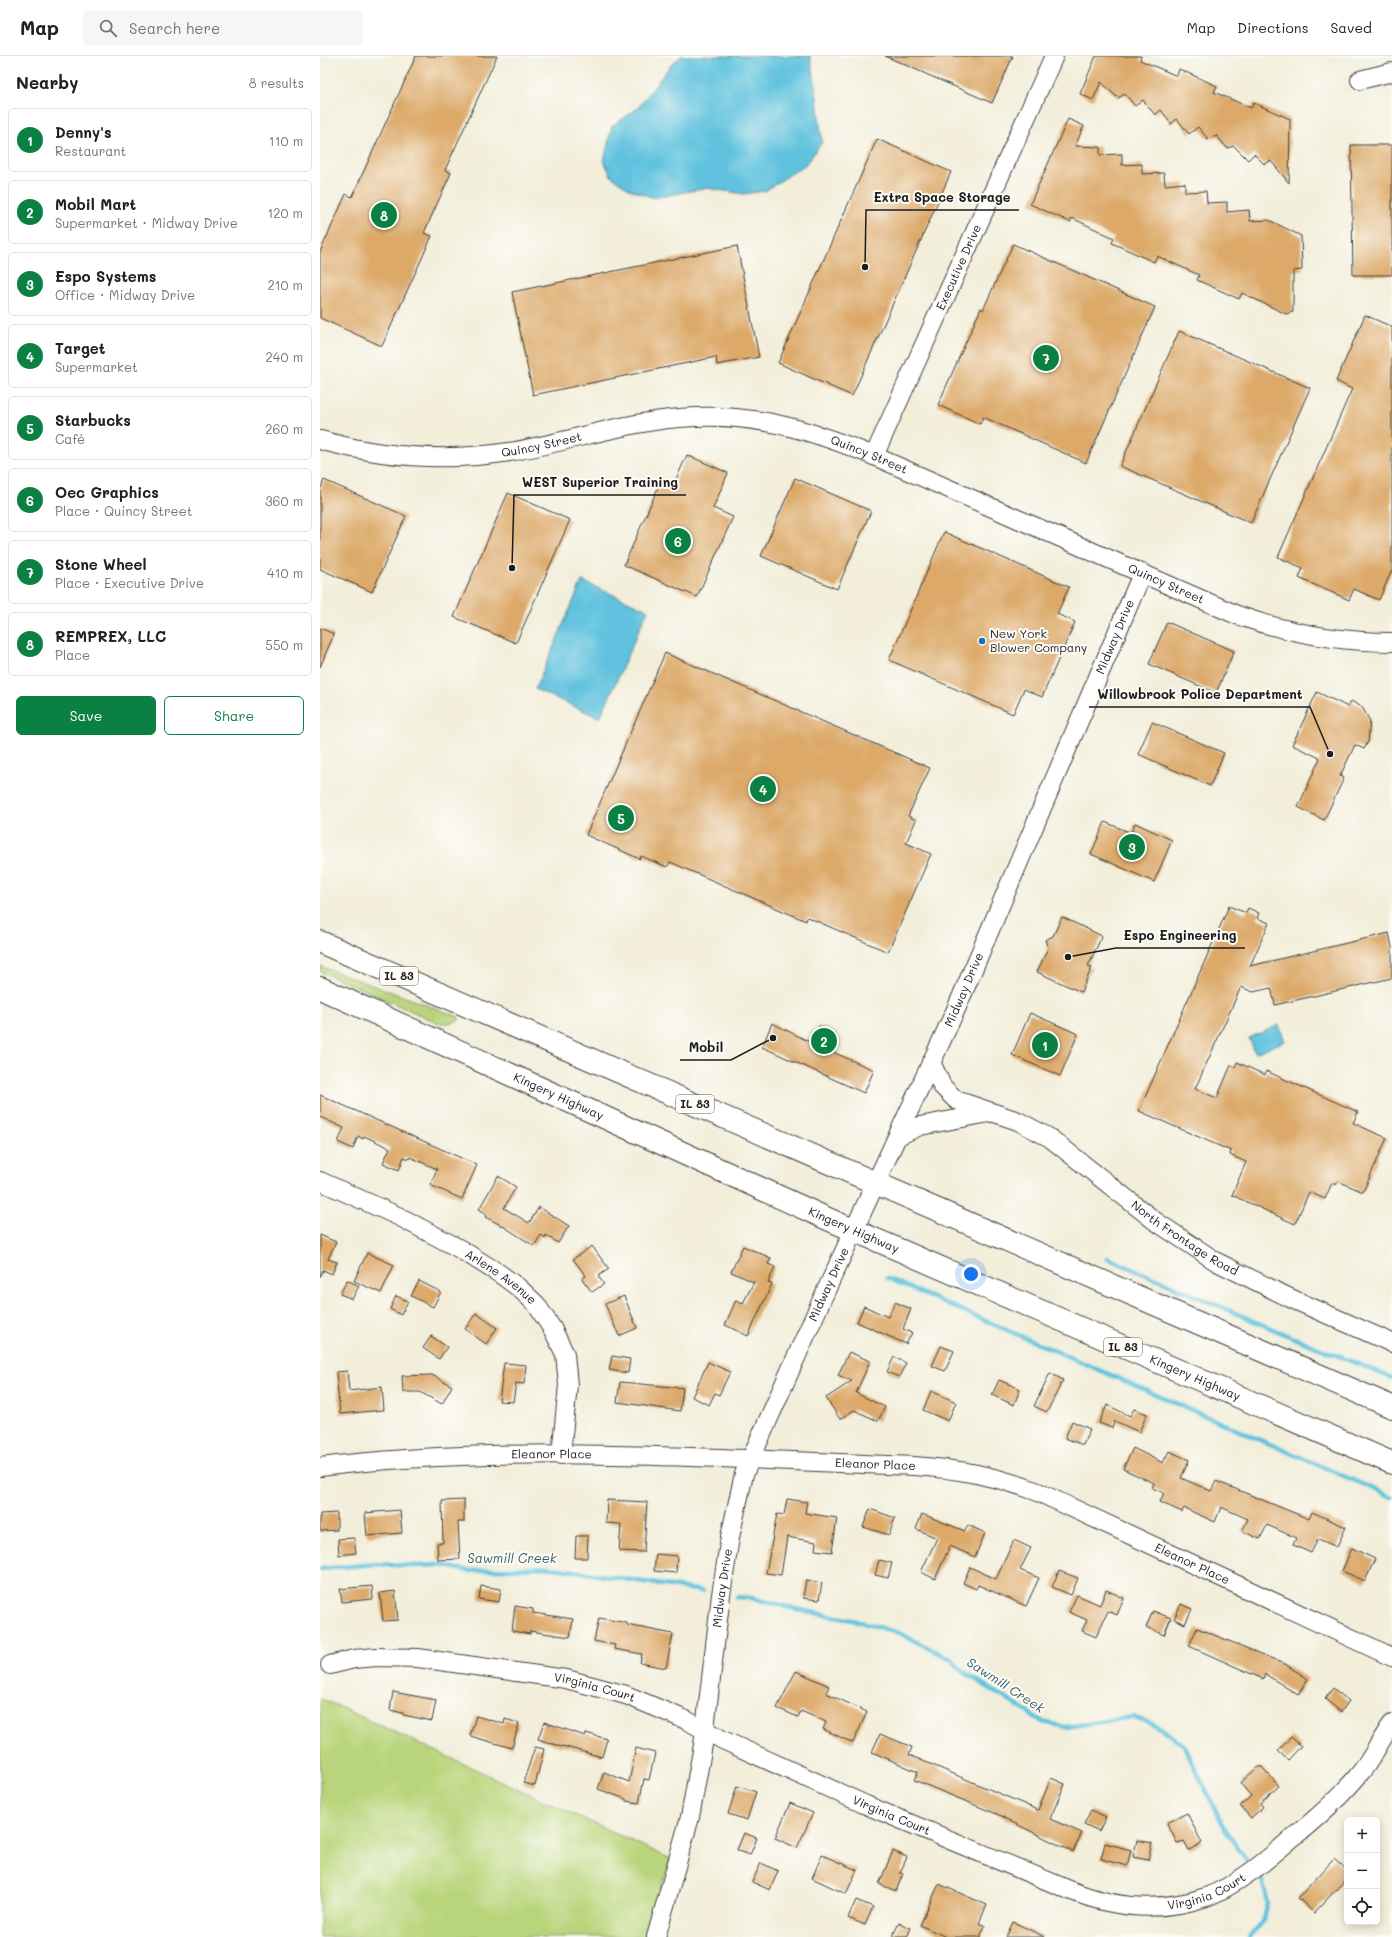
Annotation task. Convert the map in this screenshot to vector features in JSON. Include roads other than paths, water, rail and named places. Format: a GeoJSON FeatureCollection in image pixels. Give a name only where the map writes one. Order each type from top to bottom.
{"type":"FeatureCollection","features":[{"type":"Feature","properties":{"kind":"highway","name":"IL 83"},"geometry":{"type":"LineString","coordinates":[[320,942],[1392,1407]]}},
{"type":"Feature","properties":{"kind":"highway","name":"Kingery Highway"},"geometry":{"type":"LineString","coordinates":[[320,988],[672,1149],[854,1230],[1392,1464]]}},
{"type":"Feature","properties":{"kind":"street","name":"Executive Drive"},"geometry":{"type":"LineString","coordinates":[[874,456],[1054,56]]}},
{"type":"Feature","properties":{"kind":"street"},"geometry":{"type":"LineString","coordinates":[[1360,80],[1392,72]]}},
{"type":"Feature","properties":{"kind":"street","name":"Quincy Street"},"geometry":{"type":"LineString","coordinates":[[320,440],[344,447],[388,454],[436,457],[475,456],[515,450],[640,423],[668,419],[734,417],[774,423],[813,432],[874,456],[1237,615],[1284,630],[1340,640],[1392,642]]}},
{"type":"Feature","properties":{"kind":"street","name":"Midway Drive"},"geometry":{"type":"LineString","coordinates":[[656,1937],[690,1816],[704,1730],[730,1537],[744,1474],[957,1007],[1142,574]]}},
{"type":"Feature","properties":{"kind":"street","name":"North Frontage Road"},"geometry":{"type":"LineString","coordinates":[[931,1062],[942,1086],[956,1100],[1018,1122],[1050,1138],[1155,1221],[1217,1262],[1290,1298],[1392,1343]]}},
{"type":"Feature","properties":{"kind":"street"},"geometry":{"type":"LineString","coordinates":[[898,1136],[920,1126],[990,1113]]}},
{"type":"Feature","properties":{"kind":"street","name":"Arlene Avenue"},"geometry":{"type":"LineString","coordinates":[[320,1181],[400,1217],[460,1249],[500,1274],[519,1288],[536,1304],[553,1330],[565,1354],[568,1384],[561,1455]]}},
{"type":"Feature","properties":{"kind":"street","name":"Eleanor Place"},"geometry":{"type":"LineString","coordinates":[[320,1467],[455,1456],[596,1454],[949,1468],[977,1473],[1010,1482],[1038,1492],[1392,1657]]}},
{"type":"Feature","properties":{"kind":"street","name":"Virginia Court"},"geometry":{"type":"LineString","coordinates":[[330,1666],[354,1659],[386,1656],[402,1657],[566,1679],[626,1695],[686,1720],[704,1730],[866,1805],[1075,1893],[1095,1900],[1119,1905],[1148,1907],[1171,1905],[1206,1897],[1246,1874],[1274,1854],[1333,1802],[1362,1771],[1392,1724]]}},
{"type":"Feature","properties":{"kind":"water"},"geometry":{"type":"Polygon","coordinates":[[[681,56],[810,56],[815,81],[822,142],[806,164],[765,191],[744,194],[706,188],[654,198],[629,189],[611,176],[604,161],[612,126],[638,108],[670,66],[681,56]]]}},
{"type":"Feature","properties":{"kind":"water"},"geometry":{"type":"Polygon","coordinates":[[[582,581],[648,610],[600,718],[535,689],[582,581]]]}},
{"type":"Feature","properties":{"kind":"water"},"geometry":{"type":"Polygon","coordinates":[[[1279,1025],[1285,1041],[1255,1053],[1249,1038],[1279,1025]]]}},
{"type":"Feature","properties":{"kind":"waterway"},"geometry":{"type":"LineString","coordinates":[[1107,1258],[1282,1333],[1392,1378]]}},
{"type":"Feature","properties":{"kind":"waterway"},"geometry":{"type":"LineString","coordinates":[[887,1278],[1392,1497]]}},
{"type":"Feature","properties":{"kind":"waterway","name":"Sawmill Creek"},"geometry":{"type":"LineString","coordinates":[[320,1569],[376,1564],[413,1566],[441,1565],[469,1571],[547,1567],[703,1591]]}},
{"type":"Feature","properties":{"kind":"waterway","name":"Sawmill Creek"},"geometry":{"type":"LineString","coordinates":[[737,1597],[752,1598],[796,1609],[857,1621],[899,1633],[951,1659],[962,1671],[1043,1722],[1066,1727],[1133,1717],[1162,1729],[1184,1746],[1226,1831],[1246,1859]]}},
{"type":"Feature","properties":{"kind":"waterway","name":"Sawmill Creek"},"geometry":{"type":"LineString","coordinates":[[1250,1937],[1264,1918],[1268,1902],[1261,1877]]}},
{"type":"Feature","properties":{"kind":"place","name":"REMPREX, LLC"},"geometry":{"type":"Point","coordinates":[384,215]}},
{"type":"Feature","properties":{"kind":"place","name":"Extra Space Storage"},"geometry":{"type":"Point","coordinates":[865,267]}},
{"type":"Feature","properties":{"kind":"place","name":"Stone Wheel"},"geometry":{"type":"Point","coordinates":[1046,358]}},
{"type":"Feature","properties":{"kind":"place","name":"Oec Graphics"},"geometry":{"type":"Point","coordinates":[678,541]}},
{"type":"Feature","properties":{"kind":"place","name":"WEST Superior Training"},"geometry":{"type":"Point","coordinates":[512,568]}},
{"type":"Feature","properties":{"kind":"place","name":"New York Blower Company"},"geometry":{"type":"Point","coordinates":[982,641]}},
{"type":"Feature","properties":{"kind":"place","name":"Willowbrook Police Department"},"geometry":{"type":"Point","coordinates":[1330,754]}},
{"type":"Feature","properties":{"kind":"place","name":"Target"},"geometry":{"type":"Point","coordinates":[763,789]}},
{"type":"Feature","properties":{"kind":"place","name":"Starbucks"},"geometry":{"type":"Point","coordinates":[621,818]}},
{"type":"Feature","properties":{"kind":"place","name":"Espo Systems"},"geometry":{"type":"Point","coordinates":[1132,847]}},
{"type":"Feature","properties":{"kind":"place","name":"Espo Engineering"},"geometry":{"type":"Point","coordinates":[1068,957]}},
{"type":"Feature","properties":{"kind":"place","name":"Mobil"},"geometry":{"type":"Point","coordinates":[773,1038]}},
{"type":"Feature","properties":{"kind":"place","name":"Mobil Mart"},"geometry":{"type":"Point","coordinates":[824,1041]}},
{"type":"Feature","properties":{"kind":"place","name":"Denny's"},"geometry":{"type":"Point","coordinates":[1045,1045]}}]}
